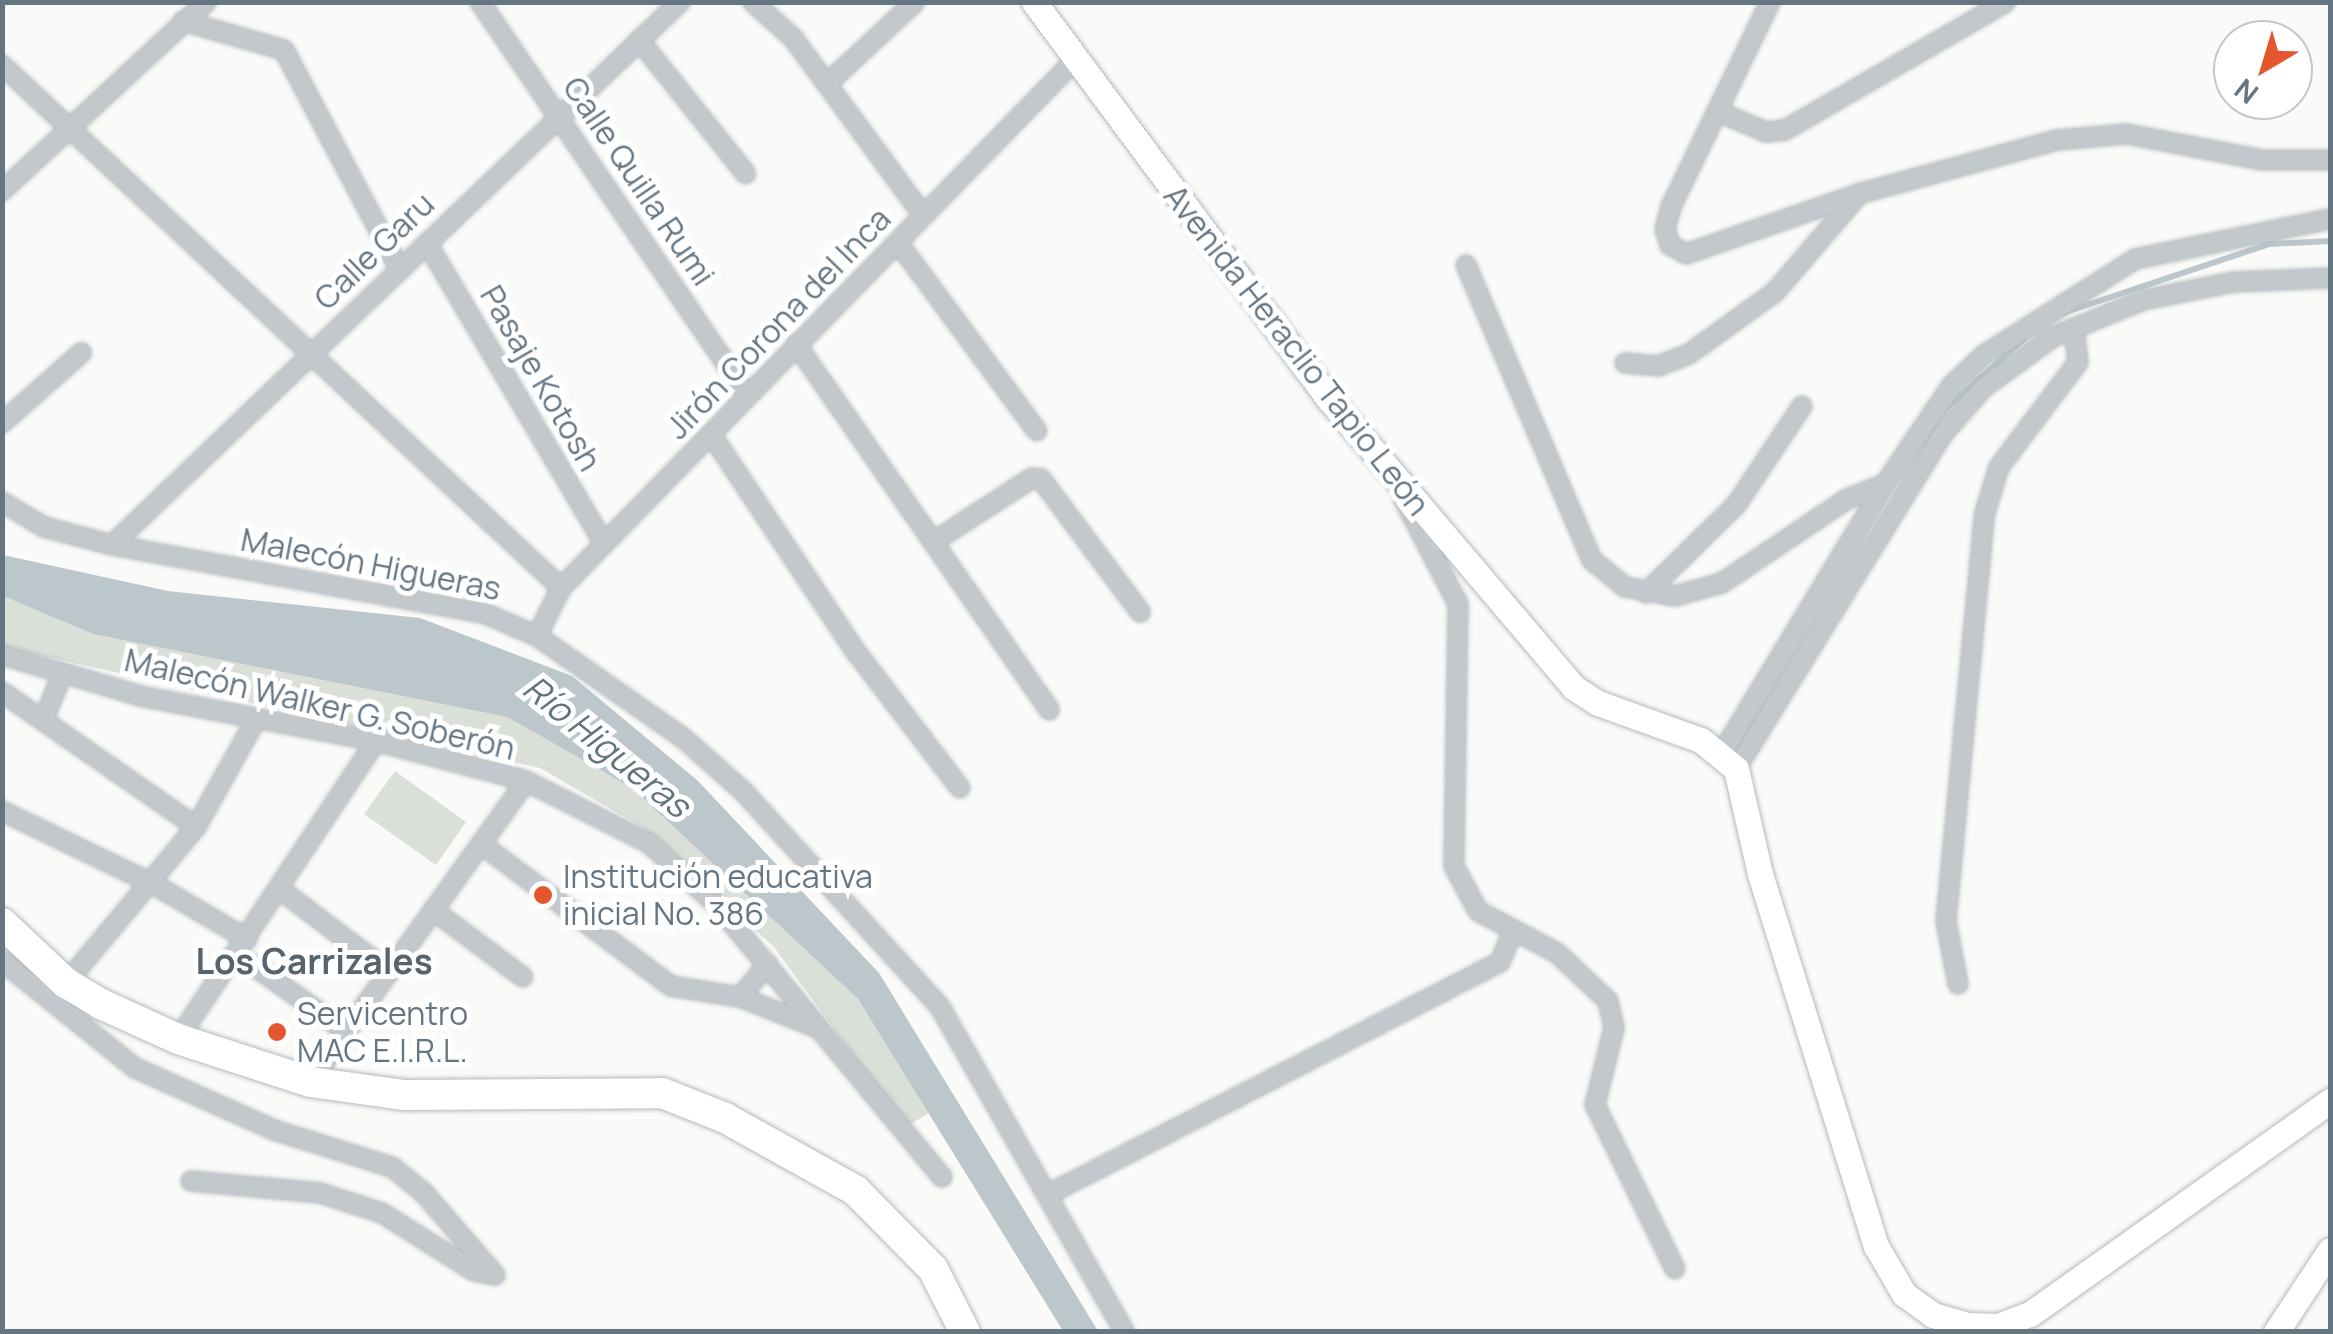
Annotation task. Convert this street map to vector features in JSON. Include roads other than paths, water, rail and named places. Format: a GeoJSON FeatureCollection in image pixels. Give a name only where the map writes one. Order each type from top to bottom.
{"type":"FeatureCollection","features":[{"type":"Feature","properties":{"kind":"highway"},"geometry":{"type":"LineString","coordinates":[[2,923],[66,983],[178,1039],[310,1082],[405,1095],[662,1093],[725,1118],[855,1190],[933,1269],[964,1332]]}},
{"type":"Feature","properties":{"kind":"street"},"geometry":{"type":"LineString","coordinates":[[2,191],[206,2]]}},
{"type":"Feature","properties":{"kind":"street","name":"Calle Garu"},"geometry":{"type":"LineString","coordinates":[[112,544],[557,115],[680,2]]}},
{"type":"Feature","properties":{"kind":"street"},"geometry":{"type":"LineString","coordinates":[[753,2],[793,38],[924,214]]}},
{"type":"Feature","properties":{"kind":"street"},"geometry":{"type":"LineString","coordinates":[[826,84],[915,2]]}},
{"type":"Feature","properties":{"kind":"street","name":"Avenida Heraclio Tapio León"},"geometry":{"type":"LineString","coordinates":[[1034,2],[1391,475],[1573,687],[1729,761]]}},
{"type":"Feature","properties":{"kind":"street"},"geometry":{"type":"LineString","coordinates":[[1770,2],[1671,207],[1665,228],[1679,252],[1858,194],[2057,140],[2126,134],[2262,160],[2330,160]]}},
{"type":"Feature","properties":{"kind":"street"},"geometry":{"type":"LineString","coordinates":[[1719,112],[1766,132],[1784,130],[2006,2]]}},
{"type":"Feature","properties":{"kind":"street","name":"Calle Quilla Rumi"},"geometry":{"type":"LineString","coordinates":[[487,5],[747,395]]}},
{"type":"Feature","properties":{"kind":"street"},"geometry":{"type":"LineString","coordinates":[[183,21],[284,50],[400,270]]}},
{"type":"Feature","properties":{"kind":"street"},"geometry":{"type":"LineString","coordinates":[[640,40],[746,174]]}},
{"type":"Feature","properties":{"kind":"street","name":"Jirón Corona del Inca"},"geometry":{"type":"LineString","coordinates":[[536,636],[561,588],[1075,60]]}},
{"type":"Feature","properties":{"kind":"street"},"geometry":{"type":"LineString","coordinates":[[2,66],[561,588]]}},
{"type":"Feature","properties":{"kind":"street"},"geometry":{"type":"LineString","coordinates":[[1625,363],[1658,366],[1689,354],[1775,292],[1858,194]]}},
{"type":"Feature","properties":{"kind":"street"},"geometry":{"type":"LineString","coordinates":[[2330,219],[2136,259],[2072,294],[1999,343],[1952,385],[1885,484],[1729,761],[1760,874],[1876,1246],[1904,1294],[1933,1315],[1971,1328],[1998,1326],[2030,1314],[2330,1101]]}},
{"type":"Feature","properties":{"kind":"street","name":"Pasaje Kotosh"},"geometry":{"type":"LineString","coordinates":[[427,243],[604,544]]}},
{"type":"Feature","properties":{"kind":"street"},"geometry":{"type":"LineString","coordinates":[[900,244],[1037,431]]}},
{"type":"Feature","properties":{"kind":"street"},"geometry":{"type":"LineString","coordinates":[[1466,264],[1592,560],[1625,587],[1675,596],[1722,583],[1847,499],[1885,484]]}},
{"type":"Feature","properties":{"kind":"street"},"geometry":{"type":"LineString","coordinates":[[1729,761],[1943,434],[1983,388],[2074,328],[2144,300],[2234,282],[2330,278]]}},
{"type":"Feature","properties":{"kind":"street"},"geometry":{"type":"LineString","coordinates":[[1958,984],[1946,921],[1984,516],[1999,466],[2078,362],[2074,328]]}},
{"type":"Feature","properties":{"kind":"street"},"geometry":{"type":"LineString","coordinates":[[796,344],[1049,710]]}},
{"type":"Feature","properties":{"kind":"street"},"geometry":{"type":"LineString","coordinates":[[2,423],[81,353]]}},
{"type":"Feature","properties":{"kind":"street"},"geometry":{"type":"LineString","coordinates":[[1646,593],[1736,505],[1802,406]]}},
{"type":"Feature","properties":{"kind":"street"},"geometry":{"type":"LineString","coordinates":[[711,434],[856,652],[960,788]]}},
{"type":"Feature","properties":{"kind":"street"},"geometry":{"type":"LineString","coordinates":[[1391,475],[1458,604],[1454,866],[1478,912],[1558,952],[1608,1001],[1614,1028],[1595,1105],[1675,1269]]}},
{"type":"Feature","properties":{"kind":"street"},"geometry":{"type":"LineString","coordinates":[[933,542],[1032,478],[1041,479],[1140,612]]}},
{"type":"Feature","properties":{"kind":"street","name":"Malecón Higueras"},"geometry":{"type":"LineString","coordinates":[[2,502],[44,527],[112,544],[484,613],[536,636],[682,736],[903,960],[973,1055],[1046,1195],[1125,1332]]}},
{"type":"Feature","properties":{"kind":"street","name":"Malecón Walker G. Soberón"},"geometry":{"type":"LineString","coordinates":[[2,656],[62,674],[376,742],[526,781],[649,843],[717,905],[942,1177]]}},
{"type":"Feature","properties":{"kind":"street"},"geometry":{"type":"LineString","coordinates":[[44,719],[62,674]]}},
{"type":"Feature","properties":{"kind":"street"},"geometry":{"type":"LineString","coordinates":[[2,692],[196,827]]}},
{"type":"Feature","properties":{"kind":"street"},"geometry":{"type":"LineString","coordinates":[[66,983],[154,884],[196,827],[257,718]]}},
{"type":"Feature","properties":{"kind":"street"},"geometry":{"type":"LineString","coordinates":[[178,1039],[281,890],[376,742]]}},
{"type":"Feature","properties":{"kind":"street"},"geometry":{"type":"LineString","coordinates":[[310,1082],[526,781]]}},
{"type":"Feature","properties":{"kind":"street"},"geometry":{"type":"LineString","coordinates":[[2,811],[154,884],[242,946],[346,1032]]}},
{"type":"Feature","properties":{"kind":"street"},"geometry":{"type":"LineString","coordinates":[[481,844],[671,986],[740,997],[820,1029]]}},
{"type":"Feature","properties":{"kind":"street"},"geometry":{"type":"LineString","coordinates":[[281,890],[389,972]]}},
{"type":"Feature","properties":{"kind":"street"},"geometry":{"type":"LineString","coordinates":[[433,910],[523,977]]}},
{"type":"Feature","properties":{"kind":"street"},"geometry":{"type":"LineString","coordinates":[[1046,1195],[1500,962],[1513,930]]}},
{"type":"Feature","properties":{"kind":"street"},"geometry":{"type":"LineString","coordinates":[[2,961],[135,1068],[274,1130],[392,1166],[423,1192],[496,1276],[474,1271],[382,1213],[320,1193],[191,1181]]}},
{"type":"Feature","properties":{"kind":"street"},"geometry":{"type":"LineString","coordinates":[[740,997],[768,964]]}},
{"type":"Feature","properties":{"kind":"street"},"geometry":{"type":"LineString","coordinates":[[2276,1332],[2330,1250]]}},
{"type":"Feature","properties":{"kind":"water","name":"Río Higueras"},"geometry":{"type":"Polygon","coordinates":[[[3,555],[168,591],[420,618],[572,676],[697,780],[879,973],[1098,1331],[1063,1331],[858,999],[632,788],[507,717],[93,634],[3,596],[3,555]]]}},
{"type":"Feature","properties":{"kind":"waterway"},"geometry":{"type":"LineString","coordinates":[[2063,313],[2269,244],[2330,241]]}},
{"type":"Feature","properties":{"kind":"waterway"},"geometry":{"type":"LineString","coordinates":[[1944,410],[2024,339]]}},
{"type":"Feature","properties":{"kind":"place","name":"Institución educativa inicial No. 386"},"geometry":{"type":"Point","coordinates":[543,895]}},
{"type":"Feature","properties":{"kind":"place","name":"Servicentro MAC E.I.R.L."},"geometry":{"type":"Point","coordinates":[277,1032]}},
{"type":"Feature","properties":{"kind":"district","name":"Los Carrizales"},"geometry":{"type":"Point","coordinates":[314,961]}}]}
